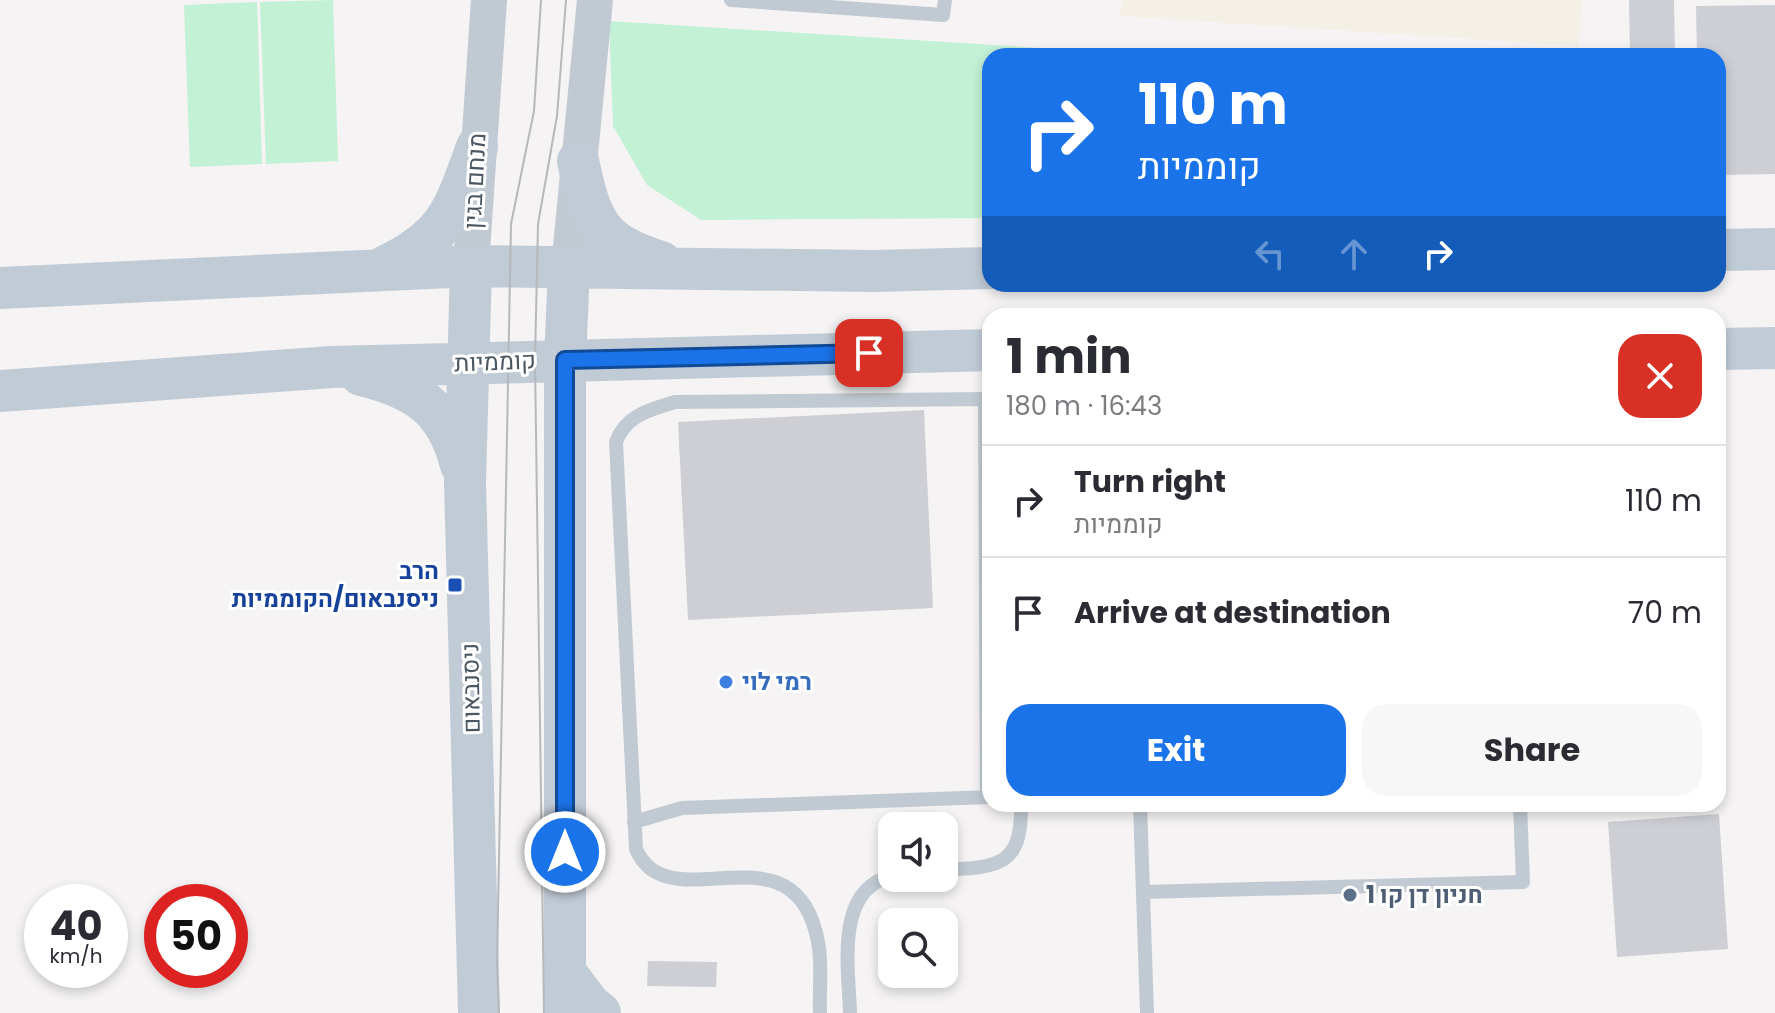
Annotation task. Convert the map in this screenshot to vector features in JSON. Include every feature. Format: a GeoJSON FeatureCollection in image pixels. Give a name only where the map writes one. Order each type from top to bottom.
{"type":"FeatureCollection","features":[{"type":"Feature","properties":{"kind":"main road"},"geometry":{"type":"LineString","coordinates":[[371,273],[416,250],[445,225],[477,147]]}},
{"type":"Feature","properties":{"kind":"main road"},"geometry":{"type":"LineString","coordinates":[[578,161],[587,204],[606,237],[628,251],[685,269]]}},
{"type":"Feature","properties":{"kind":"main road"},"geometry":{"type":"LineString","coordinates":[[1726,250],[1775,249]]}},
{"type":"Feature","properties":{"kind":"main road"},"geometry":{"type":"LineString","coordinates":[[0,288],[471,266],[982,268]]}},
{"type":"Feature","properties":{"kind":"main road","name":"מנחם בגין"},"geometry":{"type":"LineString","coordinates":[[467,363],[471,266]]}},
{"type":"Feature","properties":{"kind":"main road"},"geometry":{"type":"LineString","coordinates":[[565,1013],[565,360],[569,267]]}},
{"type":"Feature","properties":{"kind":"main road"},"geometry":{"type":"LineString","coordinates":[[1726,349],[1775,348]]}},
{"type":"Feature","properties":{"kind":"main road","name":"קוממיות"},"geometry":{"type":"LineString","coordinates":[[0,391],[332,367],[982,350]]}},
{"type":"Feature","properties":{"kind":"main road","name":"ניסנבאום"},"geometry":{"type":"LineString","coordinates":[[467,363],[465,482],[479,1013]]}},
{"type":"Feature","properties":{"kind":"main road"},"geometry":{"type":"LineString","coordinates":[[332,367],[402,387],[425,399],[453,440],[465,482]]}},
{"type":"Feature","properties":{"kind":"main road"},"geometry":{"type":"LineString","coordinates":[[565,972],[590,1005],[600,1013]]}},
{"type":"Feature","properties":{"kind":"street","name":"מנחם בגין"},"geometry":{"type":"LineString","coordinates":[[471,266],[489,0]]}},
{"type":"Feature","properties":{"kind":"street"},"geometry":{"type":"LineString","coordinates":[[569,267],[595,0]]}},
{"type":"Feature","properties":{"kind":"lane"},"geometry":{"type":"LineString","coordinates":[[731,0],[859,4],[943,15],[945,0]]}},
{"type":"Feature","properties":{"kind":"lane"},"geometry":{"type":"LineString","coordinates":[[820,1013],[817,935],[799,897],[778,882],[756,876],[677,879],[658,875],[643,865],[636,849],[616,442],[622,426],[635,416],[675,402],[982,399]]}},
{"type":"Feature","properties":{"kind":"lane"},"geometry":{"type":"LineString","coordinates":[[634,822],[682,808],[982,797]]}},
{"type":"Feature","properties":{"kind":"lane"},"geometry":{"type":"LineString","coordinates":[[958,868],[998,862],[1015,850],[1021,834],[1021,812]]}},
{"type":"Feature","properties":{"kind":"lane"},"geometry":{"type":"LineString","coordinates":[[1140,812],[1147,1013]]}},
{"type":"Feature","properties":{"kind":"lane"},"geometry":{"type":"LineString","coordinates":[[1143,892],[1523,882],[1520,812]]}},
{"type":"Feature","properties":{"kind":"lane"},"geometry":{"type":"LineString","coordinates":[[850,1013],[851,916],[861,895],[878,881]]}},
{"type":"Feature","properties":{"kind":"green space"},"geometry":{"type":"Polygon","coordinates":[[[333,0],[338,161],[266,164],[260,2],[333,0]]]}},
{"type":"Feature","properties":{"kind":"green space"},"geometry":{"type":"Polygon","coordinates":[[[257,2],[262,164],[190,167],[184,5],[257,2]]]}},
{"type":"Feature","properties":{"kind":"green space"},"geometry":{"type":"Polygon","coordinates":[[[609,21],[1040,48],[982,48],[982,218],[701,220],[647,185],[613,126],[609,21]]]}},
{"type":"Feature","properties":{"kind":"sand"},"geometry":{"type":"Polygon","coordinates":[[[1122,0],[1583,0],[1578,46],[1120,16],[1122,0]]]}},
{"type":"Feature","properties":{"kind":"building"},"geometry":{"type":"Polygon","coordinates":[[[1629,0],[1674,0],[1675,48],[1630,48],[1629,0]]]}},
{"type":"Feature","properties":{"kind":"building"},"geometry":{"type":"Polygon","coordinates":[[[1775,5],[1775,174],[1726,175],[1726,48],[1697,48],[1696,6],[1775,5]]]}},
{"type":"Feature","properties":{"kind":"building"},"geometry":{"type":"Polygon","coordinates":[[[924,410],[933,608],[688,620],[678,422],[924,410]]]}},
{"type":"Feature","properties":{"kind":"building"},"geometry":{"type":"Polygon","coordinates":[[[1719,814],[1728,949],[1617,957],[1608,822],[1719,814]]]}},
{"type":"Feature","properties":{"kind":"building"},"geometry":{"type":"Polygon","coordinates":[[[648,961],[717,962],[716,987],[647,986],[648,961]]]}},
{"type":"Feature","properties":{"kind":"tram line"},"geometry":{"type":"LineString","coordinates":[[499,1013],[497,964],[511,224],[534,111],[541,0]]}},
{"type":"Feature","properties":{"kind":"tram line"},"geometry":{"type":"LineString","coordinates":[[544,1013],[535,360],[538,224],[557,116],[566,0]]}},
{"type":"Feature","properties":{"kind":"place","name":"הרב ניסנבאום/הקוממיות"},"geometry":{"type":"Point","coordinates":[455,585]}},
{"type":"Feature","properties":{"kind":"place","name":"רמי לוי"},"geometry":{"type":"Point","coordinates":[726,682]}},
{"type":"Feature","properties":{"kind":"place","name":"חניון דן קו 1"},"geometry":{"type":"Point","coordinates":[1350,895]}},
{"type":"Feature","properties":{"kind":"route"},"geometry":{"type":"LineString","coordinates":[[565,852],[565,360],[869,353]]}}]}
